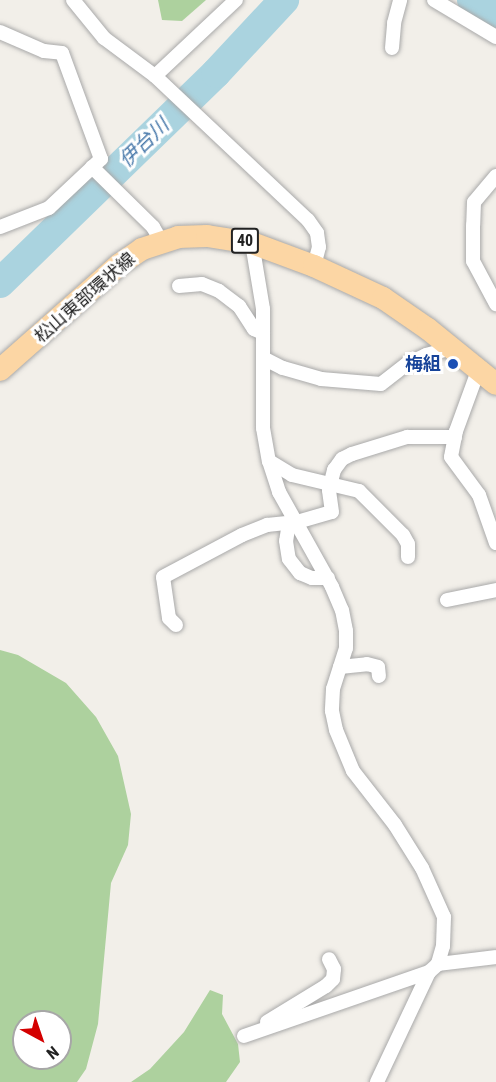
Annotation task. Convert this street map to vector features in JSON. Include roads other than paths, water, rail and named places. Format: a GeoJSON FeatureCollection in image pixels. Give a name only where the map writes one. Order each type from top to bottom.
{"type":"FeatureCollection","features":[{"type":"Feature","properties":{"kind":"main road","name":"松山東部環状線"},"geometry":{"type":"LineString","coordinates":[[0,370],[120,264],[161,241],[207,236],[252,243],[314,266],[383,298],[453,348],[487,377]]}},
{"type":"Feature","properties":{"kind":"street"},"geometry":{"type":"LineString","coordinates":[[74,0],[104,38],[155,76],[308,220],[317,233],[319,247],[314,266]]}},
{"type":"Feature","properties":{"kind":"street"},"geometry":{"type":"LineString","coordinates":[[155,76],[236,0]]}},
{"type":"Feature","properties":{"kind":"street"},"geometry":{"type":"LineString","coordinates":[[392,48],[394,23],[400,0]]}},
{"type":"Feature","properties":{"kind":"street"},"geometry":{"type":"LineString","coordinates":[[434,0],[496,37]]}},
{"type":"Feature","properties":{"kind":"street"},"geometry":{"type":"LineString","coordinates":[[0,32],[44,51],[62,53],[101,159],[49,208],[0,227]]}},
{"type":"Feature","properties":{"kind":"street"},"geometry":{"type":"LineString","coordinates":[[93,169],[153,227],[161,241]]}},
{"type":"Feature","properties":{"kind":"street"},"geometry":{"type":"LineString","coordinates":[[494,182],[474,202],[473,261],[496,304]]}},
{"type":"Feature","properties":{"kind":"street"},"geometry":{"type":"LineString","coordinates":[[252,243],[263,309],[263,428],[269,461],[279,492],[327,578],[342,610],[346,631],[346,648],[333,689],[332,711],[339,741],[353,771],[395,825],[439,902],[444,930],[433,968],[377,1082]]}},
{"type":"Feature","properties":{"kind":"street"},"geometry":{"type":"LineString","coordinates":[[179,286],[202,284],[219,291],[239,306],[254,329],[263,333]]}},
{"type":"Feature","properties":{"kind":"street"},"geometry":{"type":"LineString","coordinates":[[263,358],[283,368],[321,379],[381,384],[407,364],[426,355],[453,348]]}},
{"type":"Feature","properties":{"kind":"street"},"geometry":{"type":"LineString","coordinates":[[487,377],[455,437],[451,457],[479,495],[496,543]]}},
{"type":"Feature","properties":{"kind":"street"},"geometry":{"type":"LineString","coordinates":[[176,625],[169,618],[163,577],[242,535],[267,525],[297,522],[332,512],[330,484],[334,470],[342,459],[352,454],[407,437],[455,437]]}},
{"type":"Feature","properties":{"kind":"street"},"geometry":{"type":"LineString","coordinates":[[269,461],[292,476],[359,492],[367,497],[403,535],[408,544],[408,557]]}},
{"type":"Feature","properties":{"kind":"street"},"geometry":{"type":"LineString","coordinates":[[297,522],[288,529],[286,541],[289,560],[300,573],[312,578],[327,578]]}},
{"type":"Feature","properties":{"kind":"street"},"geometry":{"type":"LineString","coordinates":[[447,600],[496,590]]}},
{"type":"Feature","properties":{"kind":"street"},"geometry":{"type":"LineString","coordinates":[[340,667],[367,664],[378,668],[379,676]]}},
{"type":"Feature","properties":{"kind":"street"},"geometry":{"type":"LineString","coordinates":[[329,959],[334,969],[333,979],[326,986],[251,1034],[433,968],[496,957]]}},
{"type":"Feature","properties":{"kind":"waterway","name":"伊台川"},"geometry":{"type":"LineString","coordinates":[[0,283],[216,73],[284,0]]}},
{"type":"Feature","properties":{"kind":"waterway","name":"伊台川"},"geometry":{"type":"LineString","coordinates":[[472,0],[496,15]]}},
{"type":"Feature","properties":{"kind":"place","name":"梅組"},"geometry":{"type":"Point","coordinates":[453,364]}}]}
